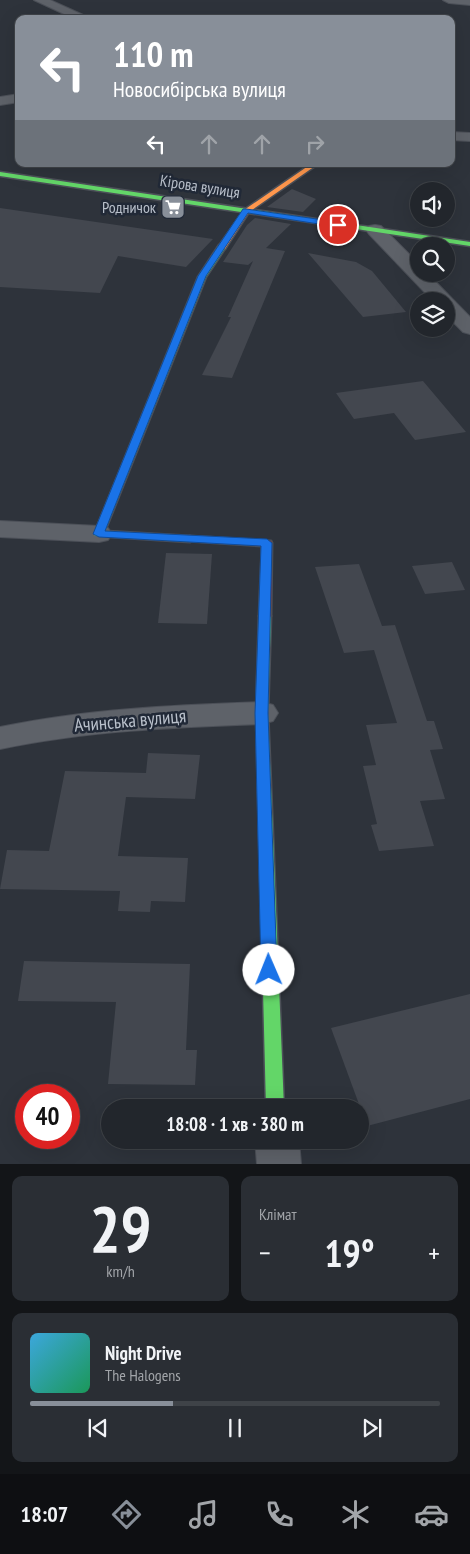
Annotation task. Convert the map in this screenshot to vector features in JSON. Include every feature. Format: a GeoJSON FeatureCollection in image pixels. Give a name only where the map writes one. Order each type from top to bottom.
{"type":"FeatureCollection","features":[{"type":"Feature","properties":{"kind":"street"},"geometry":{"type":"LineString","coordinates":[[40,0],[76,15]]}},
{"type":"Feature","properties":{"kind":"street"},"geometry":{"type":"LineString","coordinates":[[449,0],[470,2]]}},
{"type":"Feature","properties":{"kind":"street"},"geometry":{"type":"LineString","coordinates":[[0,101],[15,99]]}},
{"type":"Feature","properties":{"kind":"street"},"geometry":{"type":"LineString","coordinates":[[455,136],[470,137]]}},
{"type":"Feature","properties":{"kind":"street","name":"Кірова вулиця"},"geometry":{"type":"LineString","coordinates":[[246,211],[311,167]]}},
{"type":"Feature","properties":{"kind":"street","name":"Кірова вулиця"},"geometry":{"type":"LineString","coordinates":[[0,174],[375,230],[468,246]]}},
{"type":"Feature","properties":{"kind":"street"},"geometry":{"type":"LineString","coordinates":[[99,534],[202,276],[246,211]]}},
{"type":"Feature","properties":{"kind":"street"},"geometry":{"type":"LineString","coordinates":[[375,230],[435,292]]}},
{"type":"Feature","properties":{"kind":"street"},"geometry":{"type":"LineString","coordinates":[[455,312],[470,328]]}},
{"type":"Feature","properties":{"kind":"street"},"geometry":{"type":"LineString","coordinates":[[0,529],[267,543],[262,713],[275,1099]]}},
{"type":"Feature","properties":{"kind":"street","name":"Ачинська вулиця"},"geometry":{"type":"LineString","coordinates":[[0,738],[44,728],[148,718],[262,713]]}},
{"type":"Feature","properties":{"kind":"street"},"geometry":{"type":"LineString","coordinates":[[278,1149],[279,1164]]}},
{"type":"Feature","properties":{"kind":"building"},"geometry":{"type":"Polygon","coordinates":[[[292,189],[316,199],[303,212],[267,207],[292,189]]]}},
{"type":"Feature","properties":{"kind":"building"},"geometry":{"type":"Polygon","coordinates":[[[0,208],[213,239],[186,267],[118,256],[100,293],[0,287],[0,208]]]}},
{"type":"Feature","properties":{"kind":"building"},"geometry":{"type":"Polygon","coordinates":[[[255,218],[291,224],[266,248],[285,251],[232,378],[202,375],[231,317],[228,317],[253,261],[248,265],[223,262],[247,225],[255,218]]]}},
{"type":"Feature","properties":{"kind":"building"},"geometry":{"type":"Polygon","coordinates":[[[308,253],[356,262],[372,271],[406,312],[363,317],[308,253]]]}},
{"type":"Feature","properties":{"kind":"building"},"geometry":{"type":"Polygon","coordinates":[[[423,381],[466,432],[415,440],[394,413],[354,419],[336,393],[423,381]]]}},
{"type":"Feature","properties":{"kind":"building"},"geometry":{"type":"Polygon","coordinates":[[[166,553],[212,554],[207,624],[158,623],[166,553]]]}},
{"type":"Feature","properties":{"kind":"building"},"geometry":{"type":"Polygon","coordinates":[[[452,562],[465,590],[425,594],[412,566],[452,562]]]}},
{"type":"Feature","properties":{"kind":"building"},"geometry":{"type":"Polygon","coordinates":[[[359,564],[382,626],[395,625],[427,721],[434,721],[443,749],[430,750],[445,799],[420,801],[434,846],[379,851],[371,825],[377,824],[363,766],[376,765],[366,725],[397,723],[374,650],[344,653],[315,567],[359,564]]]}},
{"type":"Feature","properties":{"kind":"building"},"geometry":{"type":"Polygon","coordinates":[[[148,753],[200,755],[195,799],[126,797],[118,856],[188,858],[185,902],[151,901],[150,912],[118,911],[120,891],[0,889],[7,850],[49,851],[65,771],[146,773],[148,753]]]}},
{"type":"Feature","properties":{"kind":"building"},"geometry":{"type":"Polygon","coordinates":[[[24,961],[190,964],[186,1050],[197,1050],[195,1085],[108,1084],[116,1002],[18,1001],[24,961]]]}},
{"type":"Feature","properties":{"kind":"building"},"geometry":{"type":"Polygon","coordinates":[[[470,994],[470,1099],[369,1125],[369,1099],[357,1099],[331,1028],[470,994]]]}},
{"type":"Feature","properties":{"kind":"traffic: fast"},"geometry":{"type":"LineString","coordinates":[[0,174],[470,244]]}},
{"type":"Feature","properties":{"kind":"traffic: fast"},"geometry":{"type":"LineString","coordinates":[[190,539],[99,534],[202,277],[222,247]]}},
{"type":"Feature","properties":{"kind":"traffic: fast"},"geometry":{"type":"LineString","coordinates":[[265,616],[262,713],[275,1099]]}},
{"type":"Feature","properties":{"kind":"traffic: slow"},"geometry":{"type":"LineString","coordinates":[[222,247],[246,211],[311,167]]}},
{"type":"Feature","properties":{"kind":"traffic: jam"},"geometry":{"type":"LineString","coordinates":[[190,539],[267,543],[265,616]]}},
{"type":"Feature","properties":{"kind":"place","name":"Родничок"},"geometry":{"type":"Point","coordinates":[173,207]}},
{"type":"Feature","properties":{"kind":"route"},"geometry":{"type":"LineString","coordinates":[[269,970],[262,713],[267,543],[99,534],[202,276],[246,211],[338,225]]}}]}
